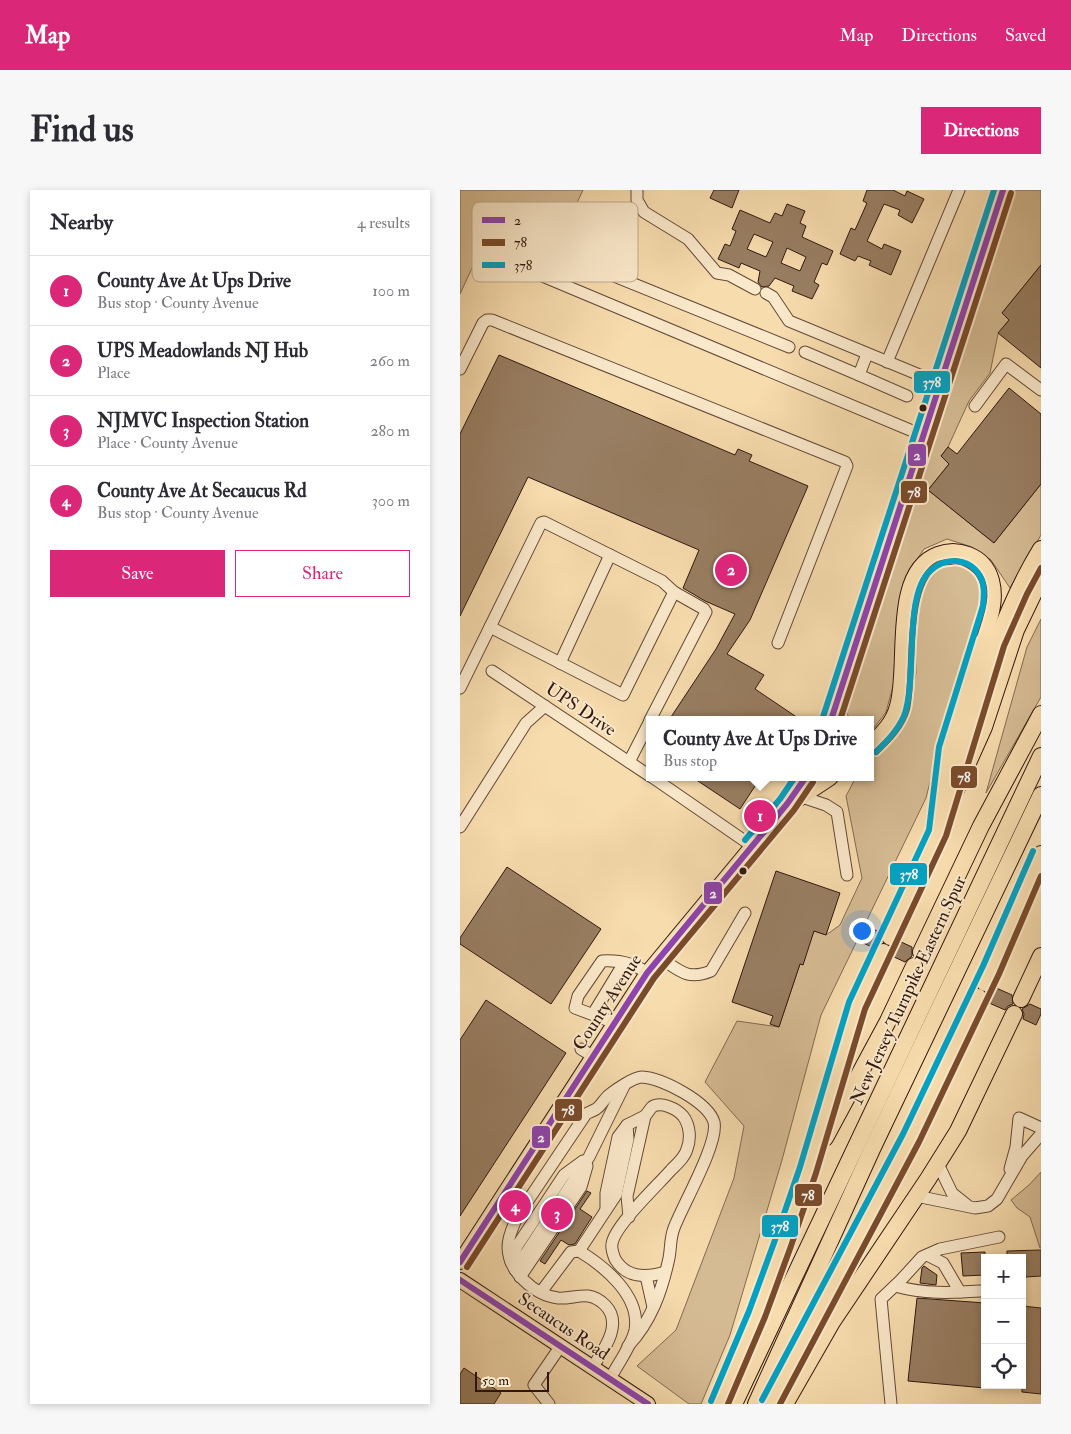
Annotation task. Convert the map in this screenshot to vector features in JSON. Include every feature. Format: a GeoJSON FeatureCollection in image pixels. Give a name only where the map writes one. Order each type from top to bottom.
{"type":"FeatureCollection","features":[{"type":"Feature","properties":{"kind":"highway"},"geometry":{"type":"LineString","coordinates":[[938,832],[996,643],[1019,590],[1041,549]]}},
{"type":"Feature","properties":{"kind":"highway"},"geometry":{"type":"LineString","coordinates":[[874,742],[891,723],[898,708],[903,674],[907,609],[910,590],[916,575],[926,562],[940,554],[956,552],[971,556],[984,566],[988,572],[992,584],[993,600],[990,616],[948,749],[938,832]]}},
{"type":"Feature","properties":{"kind":"highway"},"geometry":{"type":"LineString","coordinates":[[890,937],[984,728],[1016,630],[1041,578]]}},
{"type":"Feature","properties":{"kind":"highway"},"geometry":{"type":"LineString","coordinates":[[808,1170],[888,1021],[981,826],[1041,714]]}},
{"type":"Feature","properties":{"kind":"highway","name":"New Jersey Turnpike Eastern Spur"},"geometry":{"type":"LineString","coordinates":[[734,1404],[1041,756]]}},
{"type":"Feature","properties":{"kind":"highway"},"geometry":{"type":"LineString","coordinates":[[793,799],[823,781]]}},
{"type":"Feature","properties":{"kind":"highway","name":"New Jersey Turnpike Eastern Spur"},"geometry":{"type":"LineString","coordinates":[[756,1404],[866,1161],[1041,795]]}},
{"type":"Feature","properties":{"kind":"highway"},"geometry":{"type":"LineString","coordinates":[[770,1404],[898,1164],[981,990],[1041,854]]}},
{"type":"Feature","properties":{"kind":"highway"},"geometry":{"type":"LineString","coordinates":[[719,1404],[763,1298],[808,1170],[857,1006],[883,952]]}},
{"type":"Feature","properties":{"kind":"highway"},"geometry":{"type":"LineString","coordinates":[[1021,1000],[1041,956]]}},
{"type":"Feature","properties":{"kind":"highway"},"geometry":{"type":"LineString","coordinates":[[785,1404],[841,1309],[958,1131],[1014,1014]]}},
{"type":"Feature","properties":{"kind":"main road"},"geometry":{"type":"LineString","coordinates":[[832,716],[1002,190]]}},
{"type":"Feature","properties":{"kind":"main road","name":"County Avenue"},"geometry":{"type":"LineString","coordinates":[[460,1262],[647,973],[793,799],[804,781]]}},
{"type":"Feature","properties":{"kind":"main road","name":"Secaucus Road"},"geometry":{"type":"LineString","coordinates":[[460,1280],[648,1404]]}},
{"type":"Feature","properties":{"kind":"street"},"geometry":{"type":"LineString","coordinates":[[637,190],[637,200],[644,212],[688,239],[717,272],[729,275],[755,289]]}},
{"type":"Feature","properties":{"kind":"street"},"geometry":{"type":"LineString","coordinates":[[887,362],[959,190]]}},
{"type":"Feature","properties":{"kind":"street"},"geometry":{"type":"LineString","coordinates":[[559,282],[922,435]]}},
{"type":"Feature","properties":{"kind":"street"},"geometry":{"type":"LineString","coordinates":[[629,282],[789,347]]}},
{"type":"Feature","properties":{"kind":"street"},"geometry":{"type":"LineString","coordinates":[[766,293],[773,297],[789,321],[939,383]]}},
{"type":"Feature","properties":{"kind":"street"},"geometry":{"type":"LineString","coordinates":[[460,369],[483,323],[492,320],[845,462],[848,466],[778,643]]}},
{"type":"Feature","properties":{"kind":"street"},"geometry":{"type":"LineString","coordinates":[[805,352],[907,396]]}},
{"type":"Feature","properties":{"kind":"street"},"geometry":{"type":"LineString","coordinates":[[860,375],[867,354]]}},
{"type":"Feature","properties":{"kind":"street"},"geometry":{"type":"LineString","coordinates":[[975,406],[1006,364],[1041,390]]}},
{"type":"Feature","properties":{"kind":"street"},"geometry":{"type":"LineString","coordinates":[[460,688],[540,523],[544,522],[662,581],[674,592],[706,612],[652,716]]}},
{"type":"Feature","properties":{"kind":"street"},"geometry":{"type":"LineString","coordinates":[[560,663],[610,555]]}},
{"type":"Feature","properties":{"kind":"street"},"geometry":{"type":"LineString","coordinates":[[490,627],[623,695],[674,592]]}},
{"type":"Feature","properties":{"kind":"street","name":"UPS Drive"},"geometry":{"type":"LineString","coordinates":[[492,671],[646,774]]}},
{"type":"Feature","properties":{"kind":"street"},"geometry":{"type":"LineString","coordinates":[[460,827],[526,723],[545,706]]}},
{"type":"Feature","properties":{"kind":"street"},"geometry":{"type":"LineString","coordinates":[[629,762],[646,728]]}},
{"type":"Feature","properties":{"kind":"street","name":"UPS Drive"},"geometry":{"type":"LineString","coordinates":[[657,781],[752,846]]}},
{"type":"Feature","properties":{"kind":"street"},"geometry":{"type":"LineString","coordinates":[[793,799],[826,805],[836,812],[847,875]]}},
{"type":"Feature","properties":{"kind":"street"},"geometry":{"type":"LineString","coordinates":[[660,957],[689,976],[702,975],[711,971],[745,913]]}},
{"type":"Feature","properties":{"kind":"street"},"geometry":{"type":"LineString","coordinates":[[615,1023],[575,1008],[578,996],[602,961],[616,960],[639,966],[647,973]]}},
{"type":"Feature","properties":{"kind":"street"},"geometry":{"type":"LineString","coordinates":[[593,1014],[624,963]]}},
{"type":"Feature","properties":{"kind":"street"},"geometry":{"type":"LineString","coordinates":[[581,1049],[594,1057]]}},
{"type":"Feature","properties":{"kind":"street"},"geometry":{"type":"LineString","coordinates":[[592,1368],[611,1334],[612,1321],[608,1308],[599,1300],[587,1296],[556,1298],[541,1292],[516,1270],[508,1248],[509,1236],[517,1217],[586,1114],[598,1109],[608,1096],[640,1077],[668,1084],[699,1104],[712,1117],[714,1124],[710,1145],[684,1208],[674,1227],[665,1272],[653,1309],[643,1329],[628,1346]]}},
{"type":"Feature","properties":{"kind":"street"},"geometry":{"type":"LineString","coordinates":[[516,1270],[581,1187],[589,1157],[625,1085]]}},
{"type":"Feature","properties":{"kind":"street"},"geometry":{"type":"LineString","coordinates":[[629,1217],[627,1196],[646,1116],[652,1107],[661,1104],[683,1116],[691,1136],[687,1151],[616,1234],[612,1244],[612,1254],[618,1264],[629,1273],[646,1276],[665,1272]]}},
{"type":"Feature","properties":{"kind":"street"},"geometry":{"type":"LineString","coordinates":[[579,1251],[606,1209],[606,1193],[618,1137],[627,1125],[646,1116]]}},
{"type":"Feature","properties":{"kind":"street"},"geometry":{"type":"LineString","coordinates":[[916,1196],[971,1208],[984,1207],[992,1203],[1000,1194],[1005,1182],[1016,1147],[1019,1118],[1041,1128]]}},
{"type":"Feature","properties":{"kind":"street"},"geometry":{"type":"LineString","coordinates":[[1005,1182],[1022,1156],[1041,1134]]}},
{"type":"Feature","properties":{"kind":"street"},"geometry":{"type":"LineString","coordinates":[[516,1270],[517,1246],[564,1175],[589,1157]]}},
{"type":"Feature","properties":{"kind":"street"},"geometry":{"type":"LineString","coordinates":[[938,1164],[952,1193],[971,1208]]}},
{"type":"Feature","properties":{"kind":"street"},"geometry":{"type":"LineString","coordinates":[[891,1404],[881,1299],[922,1257],[940,1249],[999,1237]]}},
{"type":"Feature","properties":{"kind":"street"},"geometry":{"type":"LineString","coordinates":[[541,1292],[571,1252],[579,1251],[605,1269],[628,1296],[634,1315],[635,1330],[610,1379]]}},
{"type":"Feature","properties":{"kind":"street"},"geometry":{"type":"LineString","coordinates":[[927,1255],[943,1263],[960,1292]]}},
{"type":"Feature","properties":{"kind":"street"},"geometry":{"type":"LineString","coordinates":[[646,1276],[653,1309]]}},
{"type":"Feature","properties":{"kind":"street"},"geometry":{"type":"LineString","coordinates":[[895,1286],[912,1291],[943,1294],[980,1291]]}},
{"type":"Feature","properties":{"kind":"street"},"geometry":{"type":"LineString","coordinates":[[549,1404],[534,1385],[560,1346]]}},
{"type":"Feature","properties":{"kind":"shaded area"},"geometry":{"type":"Polygon","coordinates":[[[460,190],[583,190],[577,202],[472,202],[472,268],[460,294],[460,190]]]}},
{"type":"Feature","properties":{"kind":"shaded area"},"geometry":{"type":"Polygon","coordinates":[[[1016,190],[1041,190],[1041,265],[1002,313],[1009,320],[998,334],[990,373],[969,401],[948,447],[941,456],[949,464],[928,490],[994,543],[1041,484],[1041,535],[1010,588],[991,560],[972,547],[947,539],[924,549],[909,571],[903,592],[895,679],[886,712],[874,728],[874,716],[848,716],[847,714],[857,667],[913,489],[1016,190]]]}},
{"type":"Feature","properties":{"kind":"shaded area"},"geometry":{"type":"Polygon","coordinates":[[[953,562],[970,566],[986,583],[978,622],[953,692],[926,798],[821,1015],[782,1160],[730,1335],[701,1404],[689,1404],[637,1366],[676,1330],[734,1178],[744,1126],[705,1082],[737,1021],[779,1027],[800,964],[814,931],[826,935],[840,925],[862,878],[846,796],[854,781],[874,781],[874,756],[893,737],[908,711],[916,673],[914,617],[921,592],[934,565],[953,562]]]}},
{"type":"Feature","properties":{"kind":"shaded area"},"geometry":{"type":"Polygon","coordinates":[[[1041,619],[1041,697],[986,793],[1027,647],[1041,619]]]}},
{"type":"Feature","properties":{"kind":"shaded area"},"geometry":{"type":"Polygon","coordinates":[[[1041,1172],[1040,1248],[1030,1217],[1017,1208],[1011,1200],[1041,1172]]]}},
{"type":"Feature","properties":{"kind":"building"},"geometry":{"type":"Polygon","coordinates":[[[714,190],[739,190],[732,208],[710,198],[714,190]]]}},
{"type":"Feature","properties":{"kind":"building"},"geometry":{"type":"Polygon","coordinates":[[[867,190],[893,190],[905,196],[907,191],[924,199],[912,223],[898,215],[900,210],[884,204],[867,241],[882,249],[884,244],[901,251],[891,275],[869,265],[871,261],[858,256],[855,261],[840,254],[851,228],[855,230],[867,203],[863,201],[867,190]]]}},
{"type":"Feature","properties":{"kind":"building"},"geometry":{"type":"Polygon","coordinates":[[[787,204],[805,211],[800,223],[806,226],[802,237],[833,251],[827,265],[822,263],[814,282],[819,285],[812,299],[792,291],[794,286],[775,278],[769,286],[762,287],[758,282],[760,271],[741,263],[739,268],[718,259],[725,244],[730,246],[736,231],[732,229],[740,210],[770,223],[775,213],[782,216],[787,204]],[[754,234],[747,249],[766,257],[773,242],[754,234]],[[787,248],[781,263],[800,271],[806,257],[787,248]]]}},
{"type":"Feature","properties":{"kind":"building"},"geometry":{"type":"Polygon","coordinates":[[[1041,265],[1041,368],[998,333],[1009,320],[1002,313],[1041,265]]]}},
{"type":"Feature","properties":{"kind":"building"},"geometry":{"type":"Polygon","coordinates":[[[499,355],[735,455],[738,449],[752,455],[749,461],[808,486],[750,620],[727,654],[764,675],[755,689],[795,716],[672,716],[716,649],[735,614],[705,601],[683,588],[699,550],[528,477],[460,616],[460,434],[499,355]]]}},
{"type":"Feature","properties":{"kind":"building"},"geometry":{"type":"Polygon","coordinates":[[[1009,388],[1041,414],[1041,484],[994,543],[928,490],[949,464],[941,456],[948,447],[957,454],[1009,388]]]}},
{"type":"Feature","properties":{"kind":"building"},"geometry":{"type":"Polygon","coordinates":[[[698,781],[758,781],[740,809],[698,781]]]}},
{"type":"Feature","properties":{"kind":"building"},"geometry":{"type":"Polygon","coordinates":[[[507,867],[601,929],[551,1004],[460,944],[460,938],[507,867]]]}},
{"type":"Feature","properties":{"kind":"building"},"geometry":{"type":"Polygon","coordinates":[[[776,871],[840,893],[826,935],[814,931],[803,965],[800,964],[779,1027],[770,1024],[773,1016],[732,1002],[776,871]]]}},
{"type":"Feature","properties":{"kind":"building"},"geometry":{"type":"Polygon","coordinates":[[[869,927],[881,933],[882,942],[874,948],[861,942],[869,927]]]}},
{"type":"Feature","properties":{"kind":"building"},"geometry":{"type":"Polygon","coordinates":[[[899,941],[912,947],[912,956],[905,962],[892,956],[892,947],[899,941]]]}},
{"type":"Feature","properties":{"kind":"building"},"geometry":{"type":"Polygon","coordinates":[[[994,987],[1012,995],[1013,1004],[1005,1010],[987,1002],[987,993],[994,987]]]}},
{"type":"Feature","properties":{"kind":"building"},"geometry":{"type":"Polygon","coordinates":[[[486,1000],[566,1053],[460,1216],[460,1040],[486,1000]]]}},
{"type":"Feature","properties":{"kind":"building"},"geometry":{"type":"Polygon","coordinates":[[[1030,1004],[1041,1009],[1036,1025],[1023,1019],[1022,1009],[1030,1004]]]}},
{"type":"Feature","properties":{"kind":"building"},"geometry":{"type":"Polygon","coordinates":[[[587,1191],[591,1193],[580,1209],[592,1217],[575,1244],[569,1245],[561,1240],[545,1264],[540,1261],[587,1191]]]}},
{"type":"Feature","properties":{"kind":"building"},"geometry":{"type":"Polygon","coordinates":[[[1041,1250],[1041,1276],[1026,1277],[1026,1254],[1007,1254],[1007,1251],[1041,1250]]]}},
{"type":"Feature","properties":{"kind":"building"},"geometry":{"type":"Polygon","coordinates":[[[985,1252],[985,1254],[981,1254],[981,1275],[963,1276],[961,1253],[985,1252]]]}},
{"type":"Feature","properties":{"kind":"building"},"geometry":{"type":"Polygon","coordinates":[[[924,1266],[937,1275],[936,1285],[920,1283],[924,1266]]]}},
{"type":"Feature","properties":{"kind":"building"},"geometry":{"type":"Polygon","coordinates":[[[917,1298],[981,1303],[981,1388],[908,1381],[917,1298]]]}},
{"type":"Feature","properties":{"kind":"building"},"geometry":{"type":"Polygon","coordinates":[[[1026,1306],[1041,1308],[1041,1394],[1022,1392],[1022,1389],[1026,1389],[1026,1306]]]}},
{"type":"Feature","properties":{"kind":"building"},"geometry":{"type":"Polygon","coordinates":[[[464,1368],[501,1393],[494,1404],[460,1404],[460,1374],[464,1368]]]}},
{"type":"Feature","properties":{"kind":"transit line","name":"378"},"geometry":{"type":"LineString","coordinates":[[823,716],[994,190]]}},
{"type":"Feature","properties":{"kind":"transit line","name":"2"},"geometry":{"type":"LineString","coordinates":[[832,716],[1003,190]]}},
{"type":"Feature","properties":{"kind":"transit line","name":"78"},"geometry":{"type":"LineString","coordinates":[[841,716],[1011,193]]}},
{"type":"Feature","properties":{"kind":"transit line","name":"78"},"geometry":{"type":"LineString","coordinates":[[876,752],[890,738],[905,716],[909,693],[915,612],[925,577],[935,566],[953,561],[964,563],[978,574],[982,581],[984,599],[981,617],[975,634]]}},
{"type":"Feature","properties":{"kind":"transit line","name":"378"},"geometry":{"type":"LineString","coordinates":[[711,1401],[749,1311],[775,1240],[800,1167],[849,1002],[929,830],[939,747],[983,606],[984,591],[982,579],[970,565],[956,561],[943,563],[930,571],[922,583],[914,618],[910,681],[904,716],[895,731],[876,752]]}},
{"type":"Feature","properties":{"kind":"transit line","name":"78"},"geometry":{"type":"LineString","coordinates":[[728,1404],[765,1317],[791,1246],[816,1173],[865,1009],[946,836],[1004,646],[1027,594],[1041,568]]}},
{"type":"Feature","properties":{"kind":"transit line","name":"378"},"geometry":{"type":"LineString","coordinates":[[745,840],[780,799],[792,781]]}},
{"type":"Feature","properties":{"kind":"transit line","name":"2"},"geometry":{"type":"LineString","coordinates":[[460,1262],[647,973],[787,804],[803,781]]}},
{"type":"Feature","properties":{"kind":"transit line","name":"78"},"geometry":{"type":"LineString","coordinates":[[467,1267],[654,978],[794,810],[813,782]]}},
{"type":"Feature","properties":{"kind":"transit line","name":"378"},"geometry":{"type":"LineString","coordinates":[[762,1400],[903,1134],[983,966],[1033,851]]}},
{"type":"Feature","properties":{"kind":"transit line","name":"78"},"geometry":{"type":"LineString","coordinates":[[780,1404],[919,1142],[999,974],[1041,876]]}},
{"type":"Feature","properties":{"kind":"transit line","name":"2"},"geometry":{"type":"LineString","coordinates":[[460,1280],[648,1404]]}},
{"type":"Feature","properties":{"kind":"place","name":"UPS Meadowlands NJ Hub"},"geometry":{"type":"Point","coordinates":[731,570]}},
{"type":"Feature","properties":{"kind":"place","name":"County Ave At Ups Drive"},"geometry":{"type":"Point","coordinates":[760,816]}},
{"type":"Feature","properties":{"kind":"place","name":"County Ave At Secaucus Rd"},"geometry":{"type":"Point","coordinates":[515,1206]}},
{"type":"Feature","properties":{"kind":"place","name":"NJMVC Inspection Station"},"geometry":{"type":"Point","coordinates":[557,1214]}}]}
